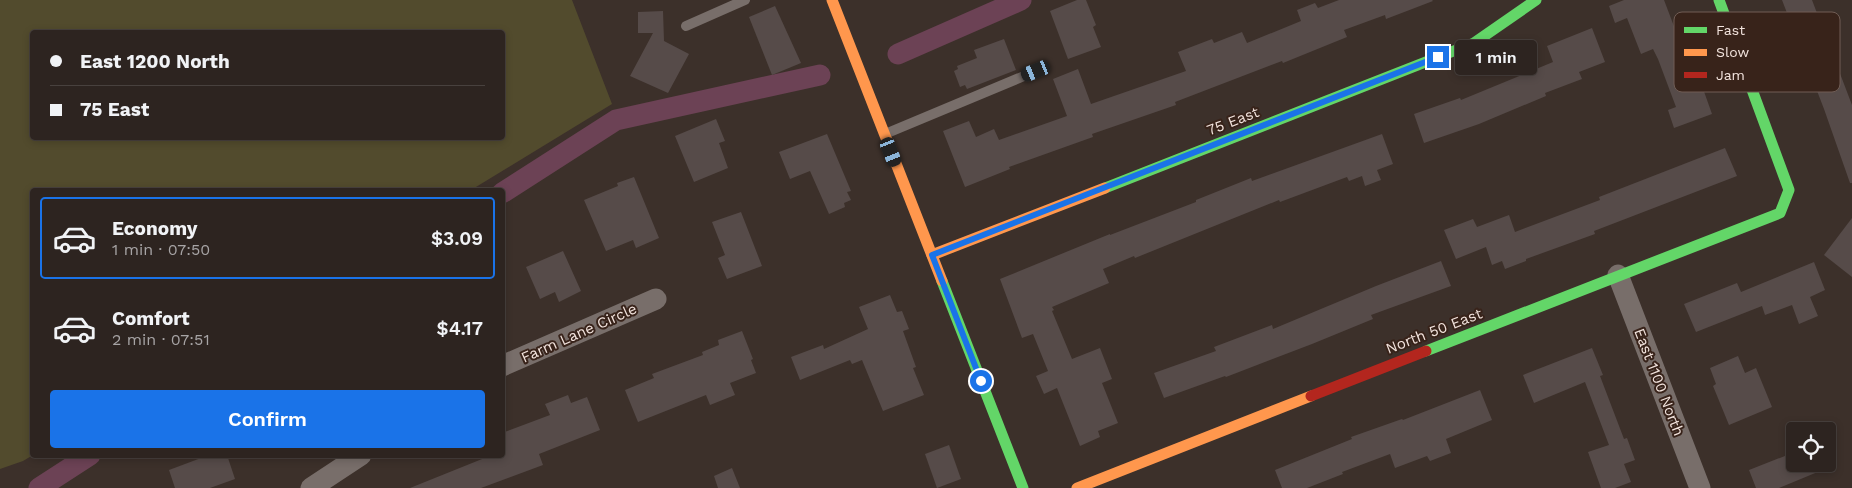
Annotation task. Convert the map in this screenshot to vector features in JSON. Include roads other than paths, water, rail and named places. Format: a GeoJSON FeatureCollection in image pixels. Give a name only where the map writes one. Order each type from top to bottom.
{"type":"FeatureCollection","features":[{"type":"Feature","properties":{"kind":"street"},"geometry":{"type":"LineString","coordinates":[[832,0],[1023,488]]}},
{"type":"Feature","properties":{"kind":"street","name":"75 East"},"geometry":{"type":"LineString","coordinates":[[932,255],[1474,43],[1536,0]]}},
{"type":"Feature","properties":{"kind":"street","name":"North 50 East"},"geometry":{"type":"LineString","coordinates":[[1719,0],[1723,12]]}},
{"type":"Feature","properties":{"kind":"street","name":"North 50 East"},"geometry":{"type":"LineString","coordinates":[[1077,488],[1780,213],[1789,190],[1753,92]]}},
{"type":"Feature","properties":{"kind":"street","name":"East 1100 North"},"geometry":{"type":"LineString","coordinates":[[1618,275],[1700,488]]}},
{"type":"Feature","properties":{"kind":"street","name":"Farm Lane Circle"},"geometry":{"type":"LineString","coordinates":[[505,365],[656,299]]}},
{"type":"Feature","properties":{"kind":"street"},"geometry":{"type":"LineString","coordinates":[[311,488],[356,458]]}},
{"type":"Feature","properties":{"kind":"lane"},"geometry":{"type":"LineString","coordinates":[[686,26],[745,0]]}},
{"type":"Feature","properties":{"kind":"lane"},"geometry":{"type":"LineString","coordinates":[[884,134],[1036,71]]}},
{"type":"Feature","properties":{"kind":"waterway"},"geometry":{"type":"LineString","coordinates":[[898,54],[1021,0]]}},
{"type":"Feature","properties":{"kind":"waterway"},"geometry":{"type":"LineString","coordinates":[[505,191],[616,120],[820,75]]}},
{"type":"Feature","properties":{"kind":"waterway"},"geometry":{"type":"LineString","coordinates":[[39,488],[85,458]]}}]}
